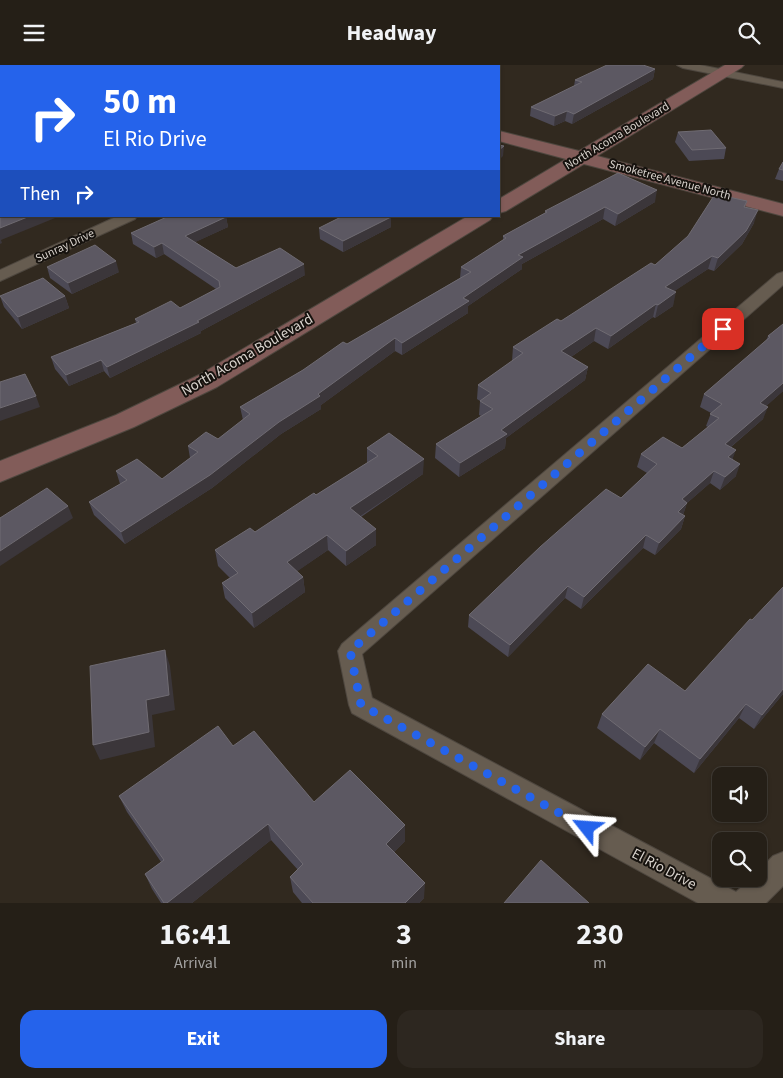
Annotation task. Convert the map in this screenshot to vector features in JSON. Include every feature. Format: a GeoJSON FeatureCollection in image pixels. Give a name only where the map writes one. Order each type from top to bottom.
{"type":"FeatureCollection","features":[{"type":"Feature","properties":{"kind":"main road","name":"North Acoma Boulevard"},"geometry":{"type":"LineString","coordinates":[[500,206],[730,69]]}},
{"type":"Feature","properties":{"kind":"main road","name":"Smoketree Avenue North"},"geometry":{"type":"LineString","coordinates":[[500,136],[583,156],[783,210]]}},
{"type":"Feature","properties":{"kind":"main road","name":"North Acoma Boulevard"},"geometry":{"type":"LineString","coordinates":[[0,472],[125,421],[208,381],[481,217]]}},
{"type":"Feature","properties":{"kind":"street"},"geometry":{"type":"LineString","coordinates":[[683,65],[730,69],[783,85]]}},
{"type":"Feature","properties":{"kind":"street","name":"Sunray Drive"},"geometry":{"type":"LineString","coordinates":[[0,276],[128,217]]}},
{"type":"Feature","properties":{"kind":"street","name":"El Rio Drive"},"geometry":{"type":"LineString","coordinates":[[727,903],[361,705],[350,651],[783,277]]}},
{"type":"Feature","properties":{"kind":"street"},"geometry":{"type":"LineString","coordinates":[[746,903],[783,866]]}},
{"type":"Feature","properties":{"kind":"building"},"geometry":{"type":"Polygon","coordinates":[[[607,65],[643,65],[655,69],[574,114],[567,111],[555,116],[531,107],[582,82],[575,80],[607,65]]]}},
{"type":"Feature","properties":{"kind":"building"},"geometry":{"type":"Polygon","coordinates":[[[711,130],[726,148],[692,150],[678,132],[711,130]]]}},
{"type":"Feature","properties":{"kind":"building"},"geometry":{"type":"Polygon","coordinates":[[[783,162],[783,170],[779,169],[783,162]]]}},
{"type":"Feature","properties":{"kind":"building"},"geometry":{"type":"Polygon","coordinates":[[[618,173],[657,190],[618,214],[605,207],[518,255],[523,257],[463,298],[469,301],[402,343],[395,338],[318,394],[320,396],[279,422],[210,475],[121,532],[89,502],[127,480],[116,471],[137,459],[162,479],[198,452],[188,446],[206,432],[218,439],[250,414],[240,407],[303,370],[343,342],[347,344],[471,272],[461,267],[506,238],[503,236],[547,212],[545,211],[618,173]]]}},
{"type":"Feature","properties":{"kind":"building"},"geometry":{"type":"Polygon","coordinates":[[[715,194],[747,201],[744,207],[758,210],[746,231],[718,258],[712,256],[665,287],[676,292],[611,336],[596,328],[561,351],[588,367],[501,430],[507,434],[460,463],[436,444],[493,409],[480,401],[491,393],[478,385],[523,353],[513,347],[557,319],[561,321],[651,263],[655,265],[688,236],[715,194]]]}},
{"type":"Feature","properties":{"kind":"building"},"geometry":{"type":"Polygon","coordinates":[[[0,217],[28,217],[0,228],[0,217]]]}},
{"type":"Feature","properties":{"kind":"building"},"geometry":{"type":"Polygon","coordinates":[[[167,217],[226,217],[185,236],[236,268],[280,248],[304,264],[197,321],[199,322],[107,367],[101,360],[66,375],[51,357],[139,322],[135,319],[171,301],[180,308],[220,287],[219,281],[162,243],[154,247],[131,233],[167,217]]]}},
{"type":"Feature","properties":{"kind":"building"},"geometry":{"type":"Polygon","coordinates":[[[341,217],[391,217],[343,241],[319,228],[341,217]]]}},
{"type":"Feature","properties":{"kind":"building"},"geometry":{"type":"Polygon","coordinates":[[[95,245],[116,261],[68,283],[47,267],[95,245]]]}},
{"type":"Feature","properties":{"kind":"building"},"geometry":{"type":"Polygon","coordinates":[[[43,278],[65,296],[18,317],[0,296],[43,278]]]}},
{"type":"Feature","properties":{"kind":"building"},"geometry":{"type":"Polygon","coordinates":[[[783,324],[783,383],[760,403],[768,407],[725,444],[736,450],[728,457],[740,464],[725,477],[714,471],[682,499],[687,503],[678,512],[685,516],[659,543],[646,535],[584,597],[568,586],[510,645],[469,615],[540,547],[606,489],[621,498],[657,464],[641,454],[663,437],[682,448],[719,418],[710,414],[722,404],[704,394],[783,324]]]}},
{"type":"Feature","properties":{"kind":"building"},"geometry":{"type":"Polygon","coordinates":[[[25,374],[36,396],[0,408],[0,382],[25,374]]]}},
{"type":"Feature","properties":{"kind":"building"},"geometry":{"type":"Polygon","coordinates":[[[389,433],[424,459],[350,508],[376,529],[346,551],[327,535],[287,562],[303,577],[252,613],[222,583],[238,573],[215,550],[250,528],[255,532],[314,493],[316,495],[378,456],[367,448],[389,433]]]}},
{"type":"Feature","properties":{"kind":"building"},"geometry":{"type":"Polygon","coordinates":[[[47,488],[68,506],[0,551],[0,518],[47,488]]]}},
{"type":"Feature","properties":{"kind":"building"},"geometry":{"type":"Polygon","coordinates":[[[783,587],[783,689],[762,715],[746,704],[700,759],[660,729],[645,747],[602,714],[648,664],[685,691],[750,619],[752,620],[783,587]]]}},
{"type":"Feature","properties":{"kind":"building"},"geometry":{"type":"Polygon","coordinates":[[[165,650],[169,695],[146,700],[149,732],[93,745],[90,666],[165,650]]]}},
{"type":"Feature","properties":{"kind":"building"},"geometry":{"type":"Polygon","coordinates":[[[218,726],[233,746],[254,731],[314,802],[350,770],[405,825],[386,844],[425,883],[405,903],[313,903],[290,877],[303,864],[268,824],[167,903],[164,903],[145,874],[164,860],[119,796],[218,726]]]}},
{"type":"Feature","properties":{"kind":"building"},"geometry":{"type":"Polygon","coordinates":[[[541,860],[589,903],[504,903],[541,860]]]}},
{"type":"Feature","properties":{"kind":"route"},"geometry":{"type":"LineString","coordinates":[[587,828],[361,705],[350,651],[723,329]]}}]}
